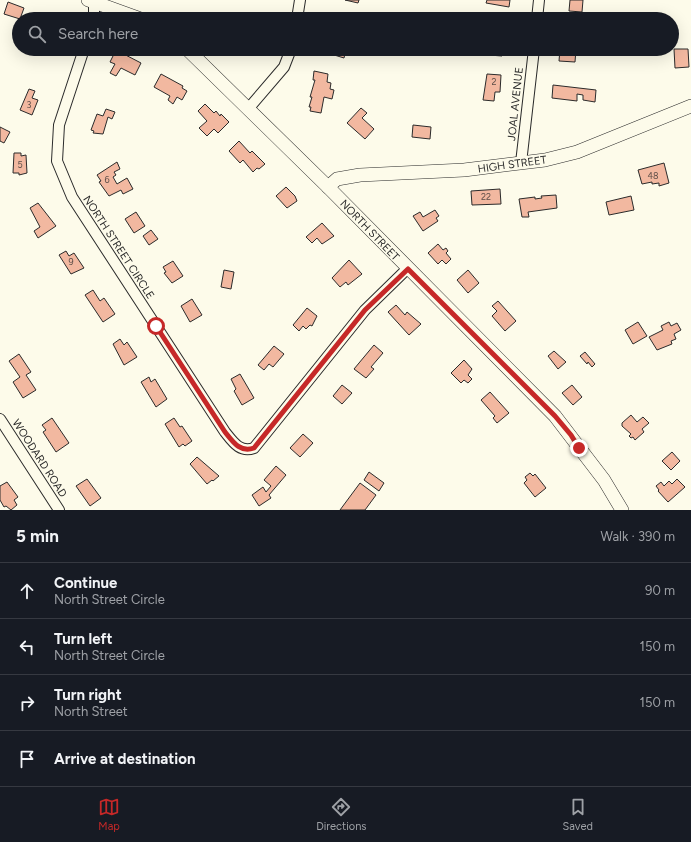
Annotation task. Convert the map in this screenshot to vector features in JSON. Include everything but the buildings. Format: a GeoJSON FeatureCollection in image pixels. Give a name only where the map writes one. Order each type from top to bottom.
{"type":"FeatureCollection","features":[{"type":"Feature","properties":{"kind":"street"},"geometry":{"type":"LineString","coordinates":[[298,12],[300,0]]}},
{"type":"Feature","properties":{"kind":"street"},"geometry":{"type":"LineString","coordinates":[[538,12],[539,0]]}},
{"type":"Feature","properties":{"kind":"street"},"geometry":{"type":"LineString","coordinates":[[93,12],[91,1],[122,12]]}},
{"type":"Feature","properties":{"kind":"street","name":"NORTH STREET CIRCLE"},"geometry":{"type":"LineString","coordinates":[[82,56],[59,126],[57,161],[72,197],[225,432],[238,447],[248,450],[254,448],[365,310],[408,269]]}},
{"type":"Feature","properties":{"kind":"street","name":"NORTH STREET"},"geometry":{"type":"LineString","coordinates":[[194,56],[328,187],[555,416],[604,480],[622,510]]}},
{"type":"Feature","properties":{"kind":"street"},"geometry":{"type":"LineString","coordinates":[[248,109],[284,67],[288,56]]}},
{"type":"Feature","properties":{"kind":"street","name":"JOAL AVENUE"},"geometry":{"type":"LineString","coordinates":[[521,163],[533,56]]}},
{"type":"Feature","properties":{"kind":"street","name":"HIGH STREET"},"geometry":{"type":"LineString","coordinates":[[328,187],[337,179],[360,175],[464,170],[545,160],[577,152],[691,106]]}},
{"type":"Feature","properties":{"kind":"street","name":"WOODARD ROAD"},"geometry":{"type":"LineString","coordinates":[[0,419],[59,510]]}},
{"type":"Feature","properties":{"kind":"route"},"geometry":{"type":"LineString","coordinates":[[156,326],[225,432],[234,444],[248,450],[254,448],[277,422],[341,338],[365,310],[408,269],[555,416],[571,435],[579,448]]}}]}
